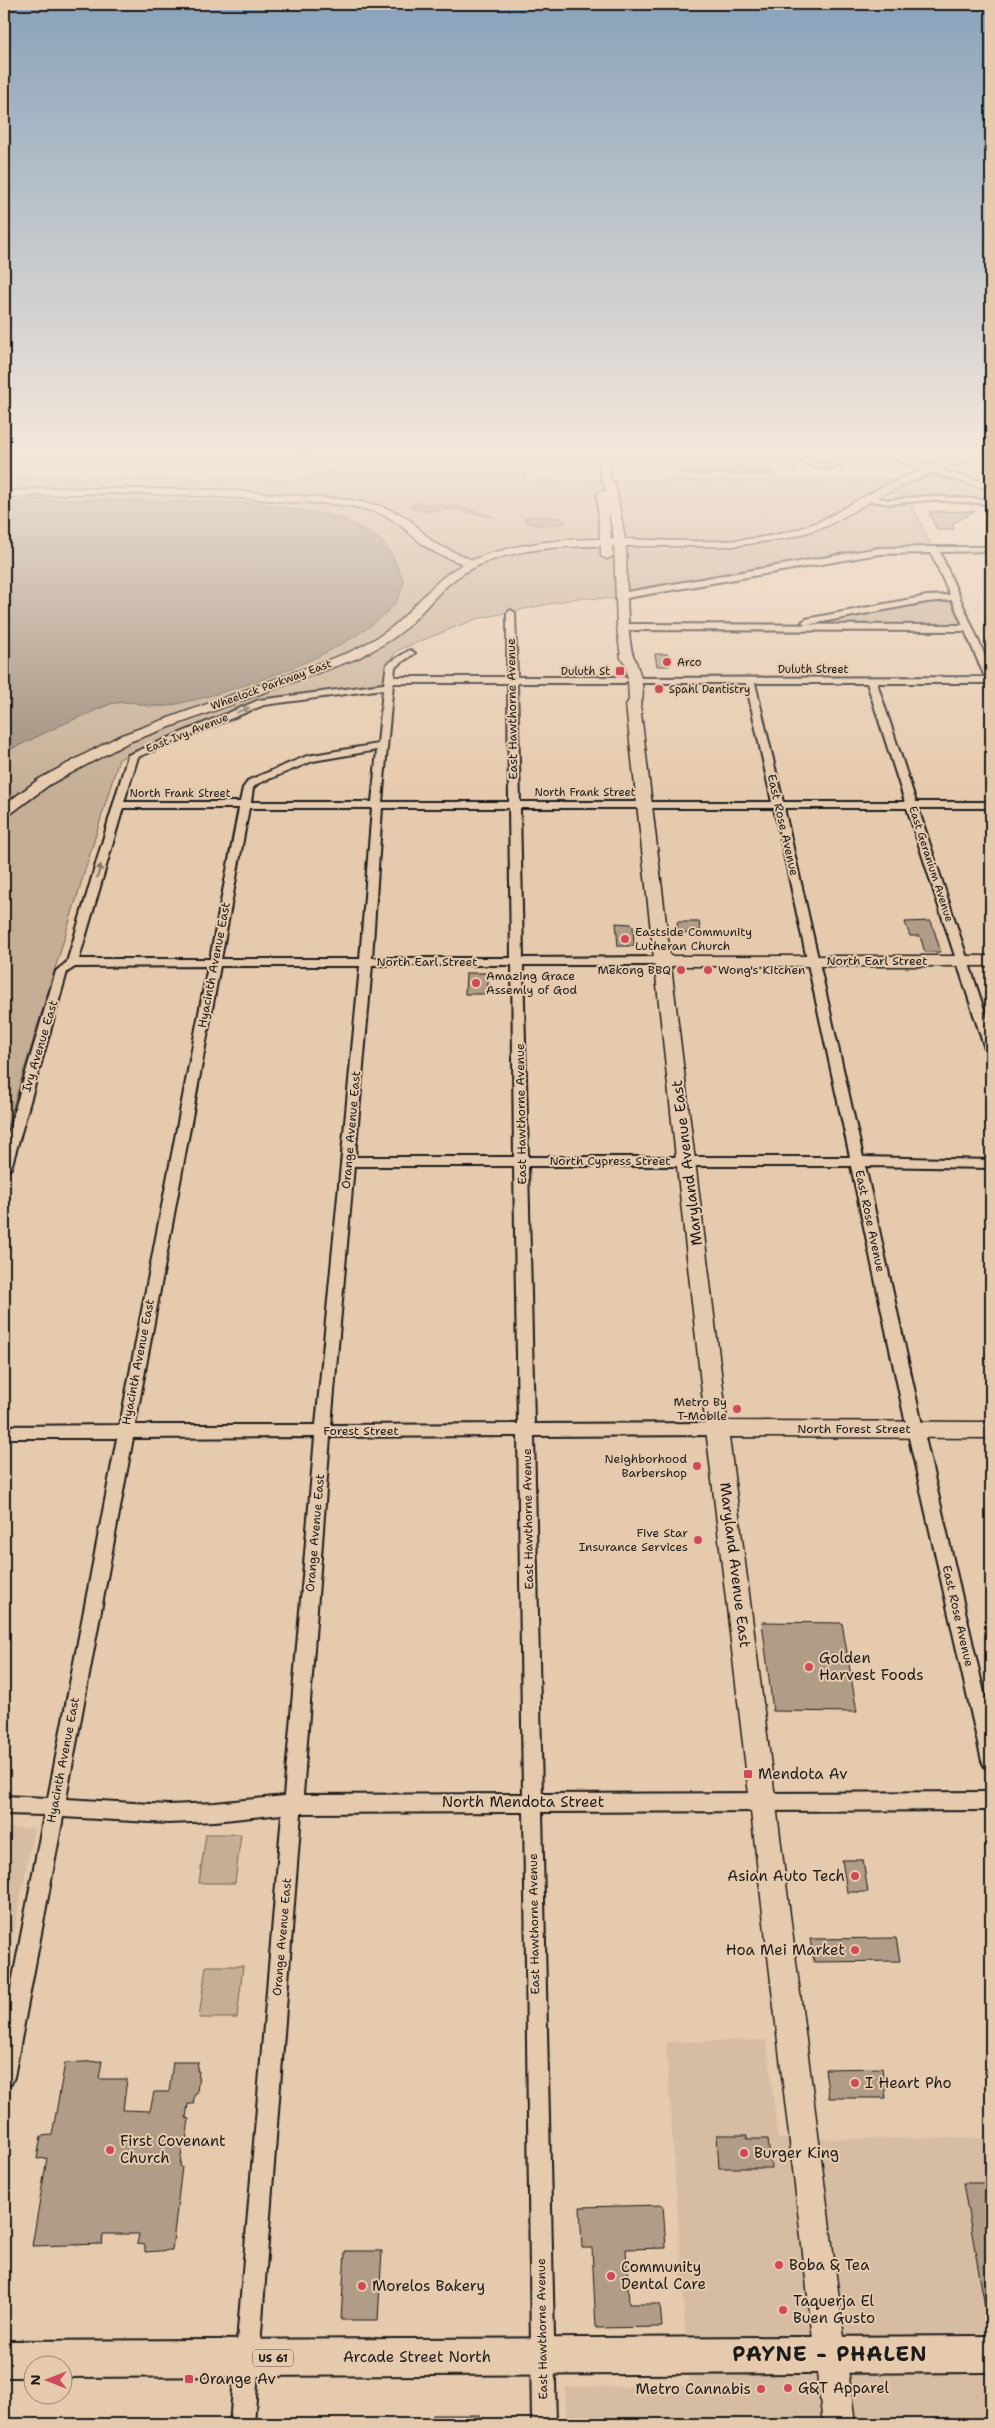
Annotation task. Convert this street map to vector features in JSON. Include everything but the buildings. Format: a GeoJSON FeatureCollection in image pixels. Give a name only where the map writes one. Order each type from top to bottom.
{"type":"FeatureCollection","features":[{"type":"Feature","properties":{"kind":"main road","name":"US 61"},"geometry":{"type":"LineString","coordinates":[[830,2354],[991,2354]]}},
{"type":"Feature","properties":{"kind":"main road","name":"Arcade Street North"},"geometry":{"type":"LineString","coordinates":[[4,2359],[830,2354]]}},
{"type":"Feature","properties":{"kind":"street","name":"Wheelock Parkway East"},"geometry":{"type":"LineString","coordinates":[[410,616],[426,585],[443,569],[449,567]]}},
{"type":"Feature","properties":{"kind":"street","name":"Wheelock Parkway East"},"geometry":{"type":"LineString","coordinates":[[4,812],[44,782],[124,740],[354,655],[386,638],[410,616],[443,580],[459,567]]}},
{"type":"Feature","properties":{"kind":"street","name":"Maryland Avenue East"},"geometry":{"type":"LineString","coordinates":[[609,567],[613,588],[620,596]]}},
{"type":"Feature","properties":{"kind":"street","name":"Maryland Avenue East"},"geometry":{"type":"LineString","coordinates":[[621,567],[622,588],[620,596],[627,658],[622,662],[636,700],[632,705],[664,961],[717,1429],[839,2424]]}},
{"type":"Feature","properties":{"kind":"street"},"geometry":{"type":"LineString","coordinates":[[620,596],[785,567]]}},
{"type":"Feature","properties":{"kind":"street"},"geometry":{"type":"LineString","coordinates":[[942,567],[991,680]]}},
{"type":"Feature","properties":{"kind":"street"},"geometry":{"type":"LineString","coordinates":[[789,628],[803,622],[918,601],[956,598]]}},
{"type":"Feature","properties":{"kind":"street","name":"East Hawthorne Avenue"},"geometry":{"type":"LineString","coordinates":[[511,613],[544,2424]]}},
{"type":"Feature","properties":{"kind":"street"},"geometry":{"type":"LineString","coordinates":[[623,627],[969,628]]}},
{"type":"Feature","properties":{"kind":"street","name":"Orange Avenue East"},"geometry":{"type":"LineString","coordinates":[[242,2424],[323,1431],[366,962],[381,746],[390,666],[410,653]]}},
{"type":"Feature","properties":{"kind":"street","name":"Duluth Street"},"geometry":{"type":"LineString","coordinates":[[388,683],[512,680],[991,680]]}},
{"type":"Feature","properties":{"kind":"street","name":"East Rose Avenue"},"geometry":{"type":"LineString","coordinates":[[750,680],[814,961],[915,1430],[991,1761]]}},
{"type":"Feature","properties":{"kind":"street","name":"East Geranium Avenue"},"geometry":{"type":"LineString","coordinates":[[871,680],[991,1049]]}},
{"type":"Feature","properties":{"kind":"street","name":"East Ivy Avenue"},"geometry":{"type":"LineString","coordinates":[[73,959],[133,755],[262,702],[388,683]]}},
{"type":"Feature","properties":{"kind":"street","name":"Wheelock Parkway East"},"geometry":{"type":"LineString","coordinates":[[4,800],[20,788],[71,758],[106,744],[124,740]]}},
{"type":"Feature","properties":{"kind":"street","name":"Hyacinth Avenue East"},"geometry":{"type":"LineString","coordinates":[[4,2077],[124,1432],[248,788],[253,782],[311,758],[381,746]]}},
{"type":"Feature","properties":{"kind":"street","name":"North Frank Street"},"geometry":{"type":"LineString","coordinates":[[119,805],[991,805]]}},
{"type":"Feature","properties":{"kind":"street","name":"North Earl Street"},"geometry":{"type":"LineString","coordinates":[[73,959],[214,962],[991,961]]}},
{"type":"Feature","properties":{"kind":"street","name":"Ivy Avenue East"},"geometry":{"type":"LineString","coordinates":[[4,1168],[62,973],[73,959]]}},
{"type":"Feature","properties":{"kind":"street","name":"North Cypress Street"},"geometry":{"type":"LineString","coordinates":[[348,1162],[687,1161],[991,1164]]}},
{"type":"Feature","properties":{"kind":"street","name":"Forest Street"},"geometry":{"type":"LineString","coordinates":[[4,1432],[717,1429]]}},
{"type":"Feature","properties":{"kind":"street","name":"North Forest Street"},"geometry":{"type":"LineString","coordinates":[[717,1429],[991,1430]]}},
{"type":"Feature","properties":{"kind":"street","name":"North Mendota Street"},"geometry":{"type":"LineString","coordinates":[[4,1805],[54,1806],[167,1814],[221,1813],[293,1804],[991,1801]]}},
{"type":"Feature","properties":{"kind":"shaded area"},"geometry":{"type":"Polygon","coordinates":[[[4,567],[398,567],[404,582],[395,604],[373,624],[320,655],[258,681],[197,699],[164,706],[129,702],[108,704],[4,752],[4,567]]]}},
{"type":"Feature","properties":{"kind":"shaded area"},"geometry":{"type":"Polygon","coordinates":[[[398,567],[778,567],[613,599],[578,598],[476,619],[398,650],[389,661],[383,682],[249,703],[119,759],[4,1136],[4,752],[63,723],[114,703],[133,702],[149,707],[169,706],[198,698],[404,582],[398,567]]]}},
{"type":"Feature","properties":{"kind":"shaded area"},"geometry":{"type":"Polygon","coordinates":[[[931,601],[951,601],[961,625],[820,625],[816,623],[931,601]]]}},
{"type":"Feature","properties":{"kind":"shaded area"},"geometry":{"type":"Polygon","coordinates":[[[4,1828],[34,1829],[4,1982],[4,1828]]]}},
{"type":"Feature","properties":{"kind":"shaded area"},"geometry":{"type":"Polygon","coordinates":[[[206,1834],[241,1834],[235,1883],[199,1883],[206,1834]]]}},
{"type":"Feature","properties":{"kind":"shaded area"},"geometry":{"type":"Polygon","coordinates":[[[206,1966],[243,1966],[237,2018],[199,2018],[206,1966]]]}},
{"type":"Feature","properties":{"kind":"shaded area"},"geometry":{"type":"Polygon","coordinates":[[[767,2040],[778,2139],[991,2138],[991,2424],[566,2424],[565,2387],[689,2386],[666,2042],[767,2040]]]}},
{"type":"Feature","properties":{"kind":"place","name":"Arco"},"geometry":{"type":"Point","coordinates":[667,662]}},
{"type":"Feature","properties":{"kind":"place","name":"Duluth St"},"geometry":{"type":"Point","coordinates":[620,671]}},
{"type":"Feature","properties":{"kind":"place","name":"Spahl Dentistry"},"geometry":{"type":"Point","coordinates":[659,689]}},
{"type":"Feature","properties":{"kind":"place","name":"Eastside Community Lutheran Church"},"geometry":{"type":"Point","coordinates":[625,939]}},
{"type":"Feature","properties":{"kind":"place","name":"Mekong BBQ"},"geometry":{"type":"Point","coordinates":[681,970]}},
{"type":"Feature","properties":{"kind":"place","name":"Wong's Kitchen"},"geometry":{"type":"Point","coordinates":[708,970]}},
{"type":"Feature","properties":{"kind":"place","name":"Amazing Grace Assemly of God"},"geometry":{"type":"Point","coordinates":[476,983]}},
{"type":"Feature","properties":{"kind":"place","name":"Metro By T-Mobile"},"geometry":{"type":"Point","coordinates":[737,1409]}},
{"type":"Feature","properties":{"kind":"place","name":"Neighborhood Barbershop"},"geometry":{"type":"Point","coordinates":[697,1466]}},
{"type":"Feature","properties":{"kind":"place","name":"Five Star Insurance Services"},"geometry":{"type":"Point","coordinates":[698,1540]}},
{"type":"Feature","properties":{"kind":"place","name":"Golden Harvest Foods"},"geometry":{"type":"Point","coordinates":[809,1667]}},
{"type":"Feature","properties":{"kind":"place","name":"Mendota Av"},"geometry":{"type":"Point","coordinates":[748,1774]}},
{"type":"Feature","properties":{"kind":"place","name":"Asian Auto Tech"},"geometry":{"type":"Point","coordinates":[855,1876]}},
{"type":"Feature","properties":{"kind":"place","name":"Hoa Mei Market"},"geometry":{"type":"Point","coordinates":[855,1950]}},
{"type":"Feature","properties":{"kind":"place","name":"I Heart Pho"},"geometry":{"type":"Point","coordinates":[855,2083]}},
{"type":"Feature","properties":{"kind":"place","name":"First Covenant Church"},"geometry":{"type":"Point","coordinates":[110,2150]}},
{"type":"Feature","properties":{"kind":"place","name":"Burger King"},"geometry":{"type":"Point","coordinates":[744,2153]}},
{"type":"Feature","properties":{"kind":"place","name":"Boba & Tea"},"geometry":{"type":"Point","coordinates":[779,2265]}},
{"type":"Feature","properties":{"kind":"place","name":"Community Dental Care"},"geometry":{"type":"Point","coordinates":[611,2276]}},
{"type":"Feature","properties":{"kind":"place","name":"Morelos Bakery"},"geometry":{"type":"Point","coordinates":[362,2286]}},
{"type":"Feature","properties":{"kind":"place","name":"Taquerja El Buen Gusto"},"geometry":{"type":"Point","coordinates":[783,2310]}},
{"type":"Feature","properties":{"kind":"place","name":"Orange Av"},"geometry":{"type":"Point","coordinates":[189,2379]}},
{"type":"Feature","properties":{"kind":"place","name":"G&T Apparel"},"geometry":{"type":"Point","coordinates":[788,2388]}},
{"type":"Feature","properties":{"kind":"place","name":"Metro Cannabis"},"geometry":{"type":"Point","coordinates":[761,2389]}},
{"type":"Feature","properties":{"kind":"district","name":"PAYNE - PHALEN"},"geometry":{"type":"Point","coordinates":[830,2354]}}]}
